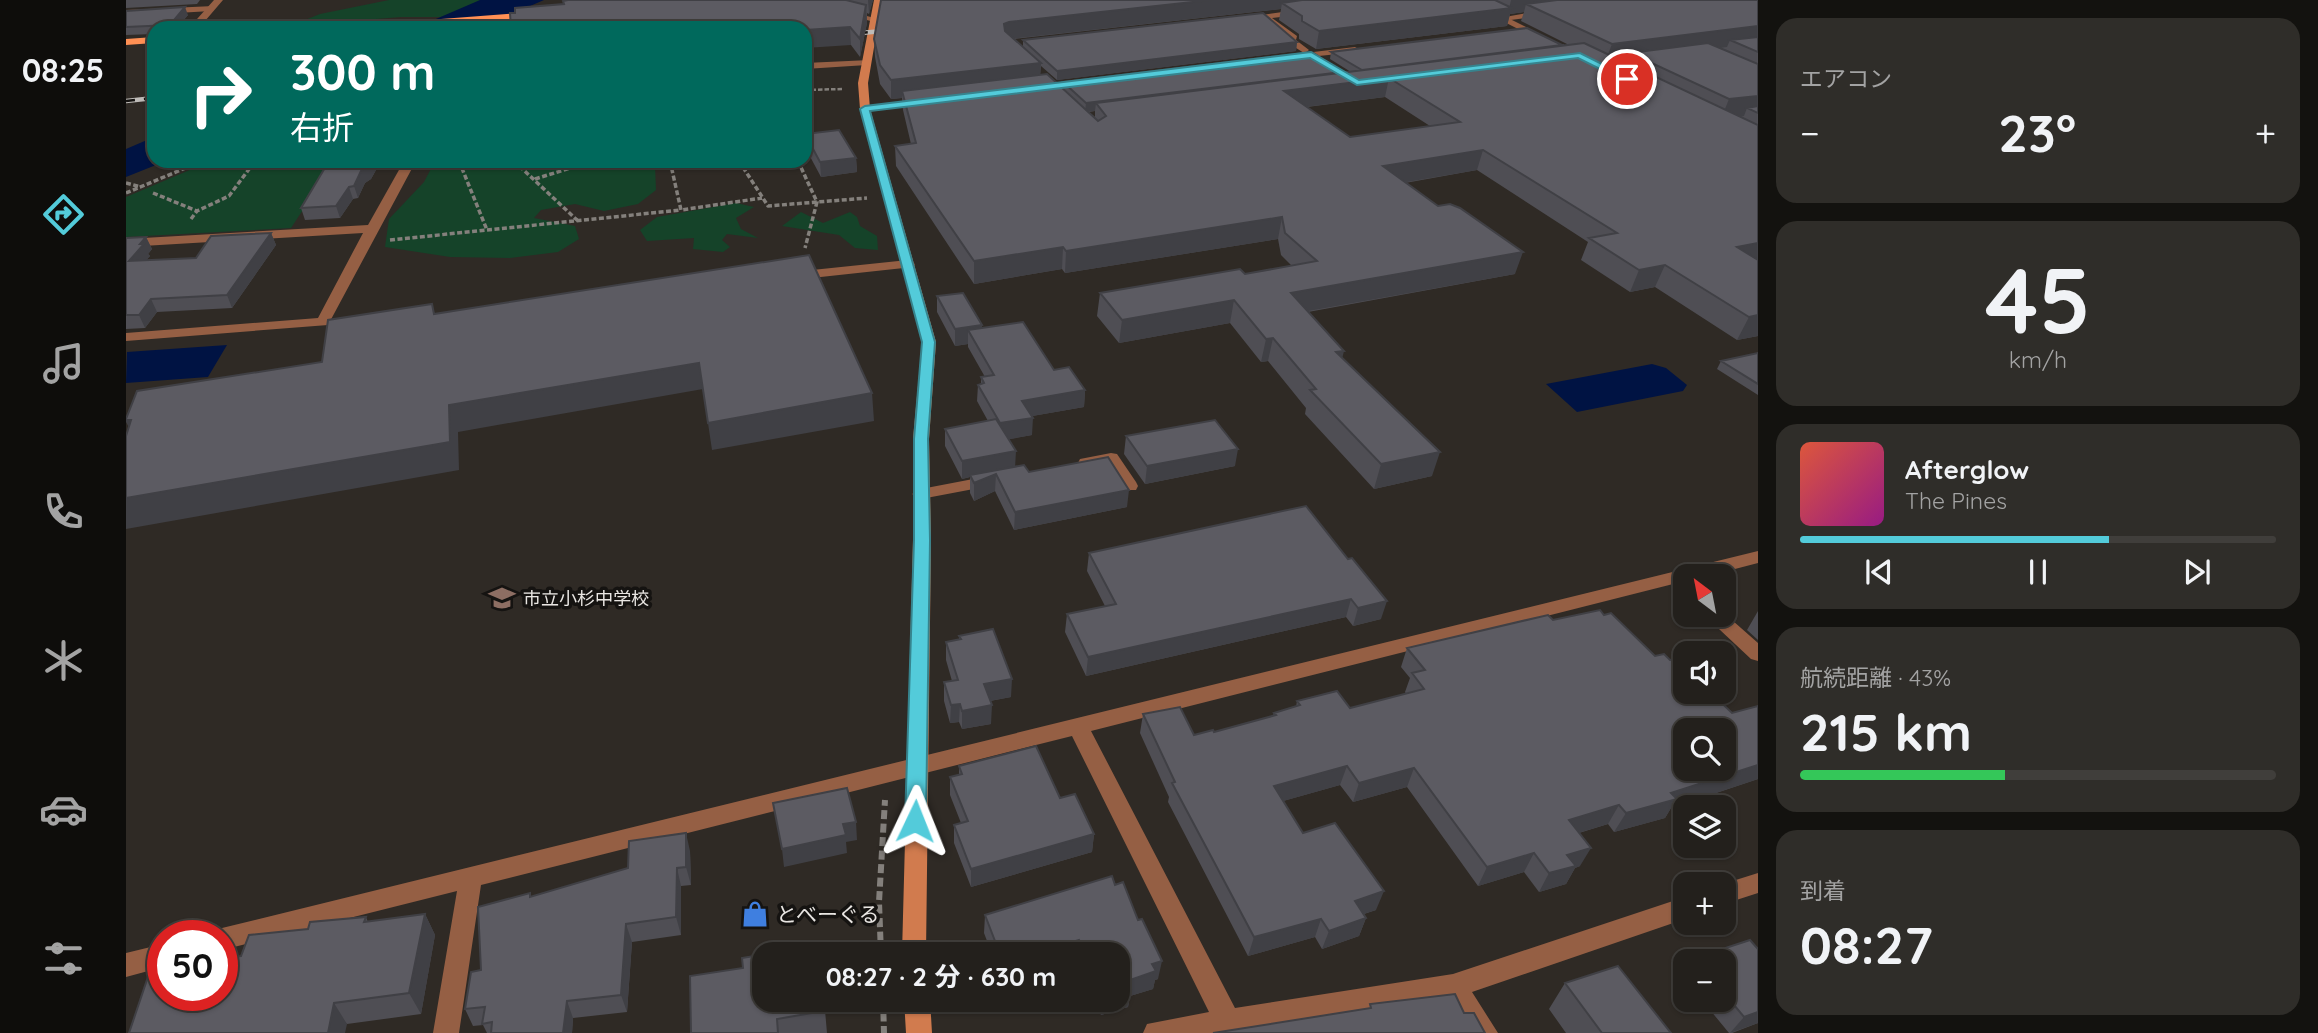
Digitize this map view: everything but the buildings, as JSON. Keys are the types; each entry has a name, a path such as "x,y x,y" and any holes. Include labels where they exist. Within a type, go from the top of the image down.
{"main road":[{"path":"878,0 863,89 865,109 929,342 921,439 914,942"},
{"path":"457,21 538,15"},
{"path":"126,42 147,40"},
{"path":"918,1012 919,1033"}],"street":[{"path":"200,21 219,0"},
{"path":"799,0 874,19"},
{"path":"878,0 892,1"},
{"path":"1465,0 1558,45"},
{"path":"126,13 211,8"},
{"path":"538,15 549,9"},
{"path":"1237,19 1316,10"},
{"path":"1503,18 1558,11"},
{"path":"1263,16 1294,38 1288,39 1330,65"},
{"path":"1499,33 1526,29"},
{"path":"1284,58 1365,48"},
{"path":"812,66 867,62"},
{"path":"865,109 931,101"},
{"path":"126,337 329,322 364,243 406,168"},
{"path":"126,243 372,229"},
{"path":"780,278 908,264"},
{"path":"1071,466 1111,458 1130,486"},
{"path":"922,494 1016,476"},
{"path":"1736,565 1758,557"},
{"path":"238,935 1078,726 1673,586"},
{"path":"1727,627 1758,654"},
{"path":"1078,726 1228,1022"},
{"path":"446,1033 471,876"},
{"path":"1736,890 1758,883"},
{"path":"1156,1033 1453,986 1673,912"},
{"path":"126,965 147,959"},
{"path":"1453,986 1485,1033"}],"path":[{"path":"812,90 863,89"},
{"path":"126,194 186,168"},
{"path":"176,239 197,211 229,196 250,168"},
{"path":"462,168 487,230"},
{"path":"522,168 579,221"},
{"path":"534,179 570,168"},
{"path":"672,168 681,210"},
{"path":"743,168 768,206 889,196"},
{"path":"801,168 817,202 805,248"},
{"path":"126,183 142,187"},
{"path":"153,193 197,211"},
{"path":"364,243 681,210 762,198"},
{"path":"881,942 879,902 888,773"},
{"path":"883,1012 884,1033"}],"green space":[{"path":"389,0 487,0 441,17 302,21 320,14"},
{"path":"194,168 330,168 291,228 126,237 126,197"},
{"path":"431,168 655,168 656,190 638,204 604,211 575,204 541,210 534,218 575,226 579,239 558,252 510,258 450,257 385,247 389,219 424,182"},
{"path":"736,203 754,207 736,218 741,229 758,238 727,234 722,240 730,247 723,252 693,249 694,238 647,241 640,230 657,217"},
{"path":"801,212 823,223 850,212 857,217 860,226 877,236 878,250 855,248 839,235 782,226"}],"water":[{"path":"480,0 544,0 495,21 431,21"},
{"path":"147,140 148,168 126,177 126,149"},
{"path":"227,345 208,377 126,383 127,352"},
{"path":"1652,364 1666,368 1687,385 1683,391 1577,412 1546,384"}],"railway":[{"path":"812,37 894,30"},
{"path":"126,101 147,99"}],"place":[{"name":"市立小杉中学校","path":"502,598"},
{"name":"とべーぐる","path":"755,914"}],"route":[{"path":"915,821 922,540 921,439 929,342 865,109 1311,55 1357,83 1580,55 1627,79"}]}
